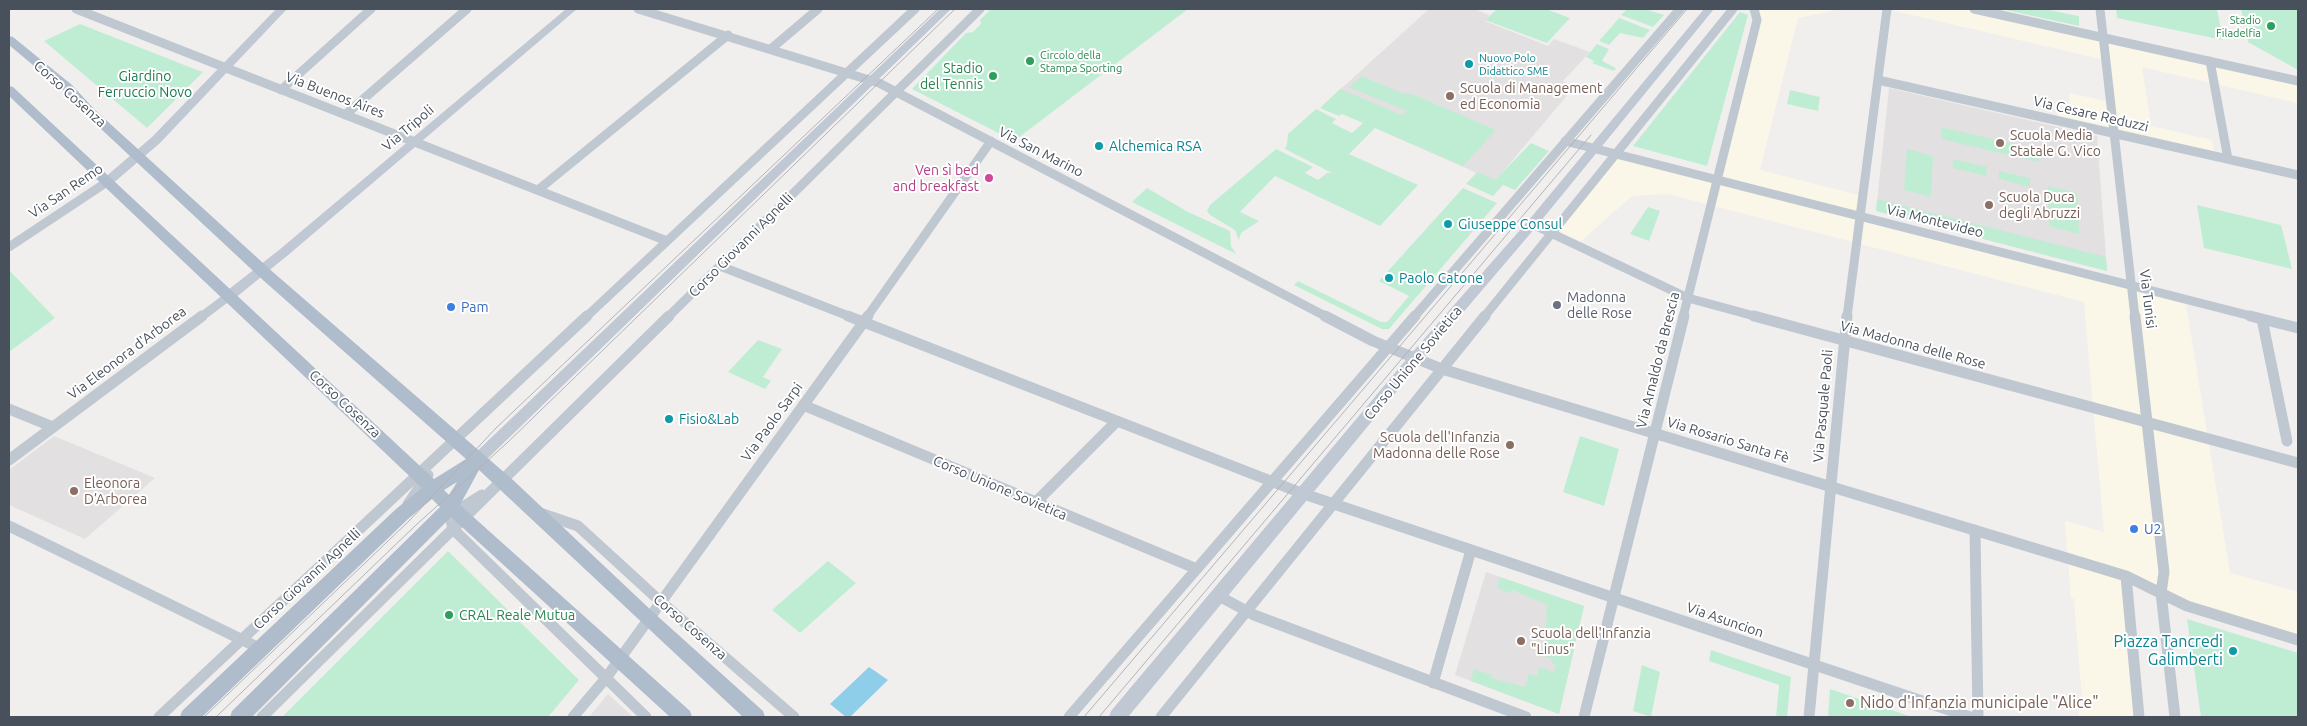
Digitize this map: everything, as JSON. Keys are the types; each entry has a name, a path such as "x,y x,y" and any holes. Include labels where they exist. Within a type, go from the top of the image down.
{"main road":[{"name":"Via San Remo","path":"106,182 138,157 282,9"},
{"name":"Via Tripoli","path":"262,270 572,9"},
{"name":"Corso Giovanni Agnelli","path":"189,717 402,514 424,481 477,460 946,9"},
{"name":"Corso Unione Sovietica","path":"1117,717 1415,359 1532,224 1709,9"},
{"name":"Corso Cosenza","path":"9,39 68,88 138,157 262,270 502,481 648,619 756,717"},
{"name":"Corso Cosenza","path":"10,94 72,147 106,182 401,457 455,516 620,659 683,717"},
{"name":"Via Eleonora d'Arborea","path":"229,296 262,270"},
{"name":"Corso Giovanni Agnelli","path":"239,717 295,674 427,532 455,516 477,460"}],"street":[{"name":"Via Buenos Aires","path":"76,9 668,241"},
{"path":"281,90 371,9"},
{"path":"345,115 466,9"},
{"name":"Via San Marino","path":"640,9 872,80 1388,348 1415,359"},
{"path":"772,48 818,9"},
{"name":"Corso Giovanni Agnelli","path":"159,717 242,640 424,481 454,440 915,9"},
{"name":"Corso Giovanni Agnelli","path":"262,717 295,674 455,516 502,481 980,9"},
{"name":"Corso Unione Sovietica","path":"1069,717 1680,9"},
{"name":"Corso Unione Sovietica","path":"1162,717 1614,154 1733,9"},
{"name":"Via Arnaldo da Brescia","path":"1584,717 1757,20 1754,9"},
{"name":"Via Pasquale Paoli","path":"1809,717 1844,340 1887,9"},
{"path":"1974,9 2298,81"},
{"name":"Via Tunisi","path":"2100,9 2164,572 2161,593"},
{"path":"538,190 728,35"},
{"path":"2210,62 2228,159"},
{"name":"Via Cesare Reduzzi","path":"1878,80 2298,175"},
{"name":"Via Paolo Sarpi","path":"573,717 620,659 864,321 991,141"},
{"name":"Via Montevideo","path":"1565,141 2298,328"},
{"name":"Via San Remo","path":"9,247 106,182"},
{"name":"Via Madonna delle Rose","path":"1532,224 1688,298 2298,463"},
{"path":"720,266 1304,494"},
{"name":"Via Eleonora d'Arborea","path":"9,460 229,296"},
{"path":"2262,319 2287,441"},
{"name":"Via Rosario Santa Fè","path":"1415,359 1442,369 2126,576 2161,593"},
{"name":"Corso Unione Sovietica","path":"803,405 1196,569"},
{"path":"9,409 53,427"},
{"path":"1035,503 1116,422"},
{"name":"Via Asuncion","path":"1304,494 1970,717"},
{"name":"Corso Cosenza","path":"534,511 578,526 661,602 794,717"},
{"name":"Corso Cosenza","path":"455,516 606,678 646,717"},
{"path":"9,526 261,649"},
{"path":"1975,530 1978,717"},
{"path":"1433,683 1471,550"},
{"path":"2126,576 2139,717"},
{"path":"2161,593 2187,606 2298,640"},
{"path":"2161,593 2175,717"},
{"path":"1219,596 1245,612 1526,717"}],"shaded area":[{"name":"Scuola di Management ed Economia","path":"1429,9 1474,9 1489,15 1485,21 1548,46 1554,39 1590,52 1563,81 1575,86 1495,181 1323,105"},
{"path":"1754,9 1840,9 1798,18 1760,170 1862,196 1860,216 2185,299 2230,573 2298,592 2298,635 2127,584 2139,717 2079,717 2079,710 2083,711 2074,599 2071,598 2065,521 2104,532 2084,302 1668,194 1632,196 1575,246 1551,234 1614,154 1717,180 1757,20"},
{"path":"1887,9 1974,9 2298,81 2298,103 2142,67 2151,126 2212,140 2215,156 2058,120 2058,109 2081,114 2080,111 2070,108 2069,93 2110,102 2105,60"},
{"name":"Scuola Duca degli Abruzzi","path":"1889,88 2097,136 2107,271 1876,211"},
{"name":"Eleonora D’Arborea","path":"54,436 155,478 85,539 9,505 9,470"},
{"name":"Scuola dell'Infanzia \"Linus\"","path":"1486,572 1584,606 1559,714 1455,675"},
{"path":"608,694 633,717 589,717"}],"green space":[{"name":"Circolo della Stampa Sporting","path":"991,9 1188,9 1014,141 912,89 966,33 973,32 981,24 980,20"},
{"path":"1497,9 1546,9 1570,18 1547,43 1485,20"},
{"path":"1627,9 1645,9 1664,15 1653,27 1621,15"},
{"path":"2001,9 2045,9 2079,16 2079,26"},
{"path":"2116,9 2217,9 2223,40 2117,18"},
{"name":"Stadio Filadelfia","path":"2241,9 2298,9 2298,70 2248,42"},
{"path":"1740,12 1748,15 1707,166 1633,146"},
{"path":"1619,18 1650,30 1643,38 1620,33 1609,45 1599,41"},
{"name":"Giardino Ferruccio Novo","path":"80,24 203,72 147,128 44,41"},
{"path":"1597,44 1609,49 1602,61 1616,68 1614,71 1592,63 1594,61 1586,57"},
{"path":"1362,76 1402,93 1412,94 1496,130 1463,166 1375,128 1349,154 1418,185 1380,226 1275,176 1240,212 1259,221 1241,233 1239,240 1235,230 1210,215 1207,211 1210,205 1276,149 1313,167 1305,173 1318,180 1327,173 1332,173 1285,149 1288,134 1316,109 1336,119 1332,123 1352,133 1363,123 1342,114 1339,116 1320,108 1340,89 1402,115 1407,111 1349,87"},
{"path":"1790,90 1820,97 1818,111 1787,104"},
{"path":"1941,127 2039,150 2039,162 1941,139"},
{"path":"1531,143 1549,151 1515,190 1503,185 1493,196 1466,184 1477,172 1495,180"},
{"path":"1907,149 1933,156 1931,197 1904,190"},
{"path":"1953,159 1987,167 1986,176 1953,168"},
{"path":"1999,171 2030,178 2030,187 1999,179"},
{"path":"2048,186 2077,193 2079,234 2049,226"},
{"path":"1147,188 1188,212 1230,231 1231,246 1236,254 1132,202"},
{"path":"1463,188 1497,203 1389,329 1382,329 1294,285 1298,281 1381,322 1387,322 1409,296 1379,281"},
{"path":"1877,199 2106,257 2107,271 1876,211"},
{"path":"2197,205 2281,225 2292,269 2204,248"},
{"path":"1648,207 1660,211 1649,241 1630,234"},
{"path":"9,270 55,318 9,352"},
{"path":"758,340 782,349 763,377 771,381 765,389 728,372"},
{"path":"1580,436 1619,449 1604,506 1563,492"},
{"name":"CRAL Reale Mutua","path":"448,551 579,680 548,717 282,717"},
{"path":"828,561 856,583 800,633 772,610"},
{"path":"1500,577 1584,606 1559,714 1471,681 1474,669 1492,675 1491,678 1525,687 1529,674 1537,677 1539,667 1554,672 1556,664 1551,662 1551,659 1543,656 1548,635 1544,633 1548,616 1545,615 1548,605 1512,590 1511,593 1497,588"},
{"name":"Piazza Tancredi Galimberti","path":"2187,619 2298,653 2298,717 2201,717"},
{"path":"1711,650 1791,677 1787,717 1776,717 1779,685 1709,661"},
{"path":"1642,665 1660,672 1651,717 1633,711"},
{"name":"Nido d'Infanzia municipale \"Alice\"","path":"1830,689 1912,717 1828,717"}],"water":[{"path":"869,667 888,680 850,717 846,717 830,704"}],"tram line":[{"path":"204,717 410,520 496,428 938,9"},
{"path":"216,717 416,525 507,443 955,9"},
{"path":"1084,717 1687,9"},
{"path":"1099,717 1591,135"}],"place":[{"name":"Stadio Filadelfia","path":"2271,26"},
{"name":"Circolo della Stampa Sporting","path":"1030,61"},
{"name":"Nuovo Polo Didattico SME","path":"1469,64"},
{"name":"Stadio del Tennis","path":"993,76"},
{"name":"Scuola di Management ed Economia","path":"1450,96"},
{"name":"Scuola Media Statale G. Vico","path":"2000,143"},
{"name":"Alchemica RSA","path":"1099,146"},
{"name":"Ven sì bed and breakfast","path":"989,178"},
{"name":"Scuola Duca degli Abruzzi","path":"1989,205"},
{"name":"Giuseppe Consul","path":"1448,224"},
{"name":"Paolo Catone","path":"1389,278"},
{"name":"Madonna delle Rose","path":"1557,305"},
{"name":"Pam","path":"451,307"},
{"name":"Fisio&Lab","path":"669,419"},
{"name":"Scuola dell'Infanzia Madonna delle Rose","path":"1510,445"},
{"name":"Eleonora D’Arborea","path":"74,491"},
{"name":"U2","path":"2134,529"},
{"name":"CRAL Reale Mutua","path":"449,615"},
{"name":"Scuola dell'Infanzia \"Linus\"","path":"1521,641"},
{"name":"Piazza Tancredi Galimberti","path":"2233,651"},
{"name":"Nido d'Infanzia municipale \"Alice\"","path":"1850,703"}]}
